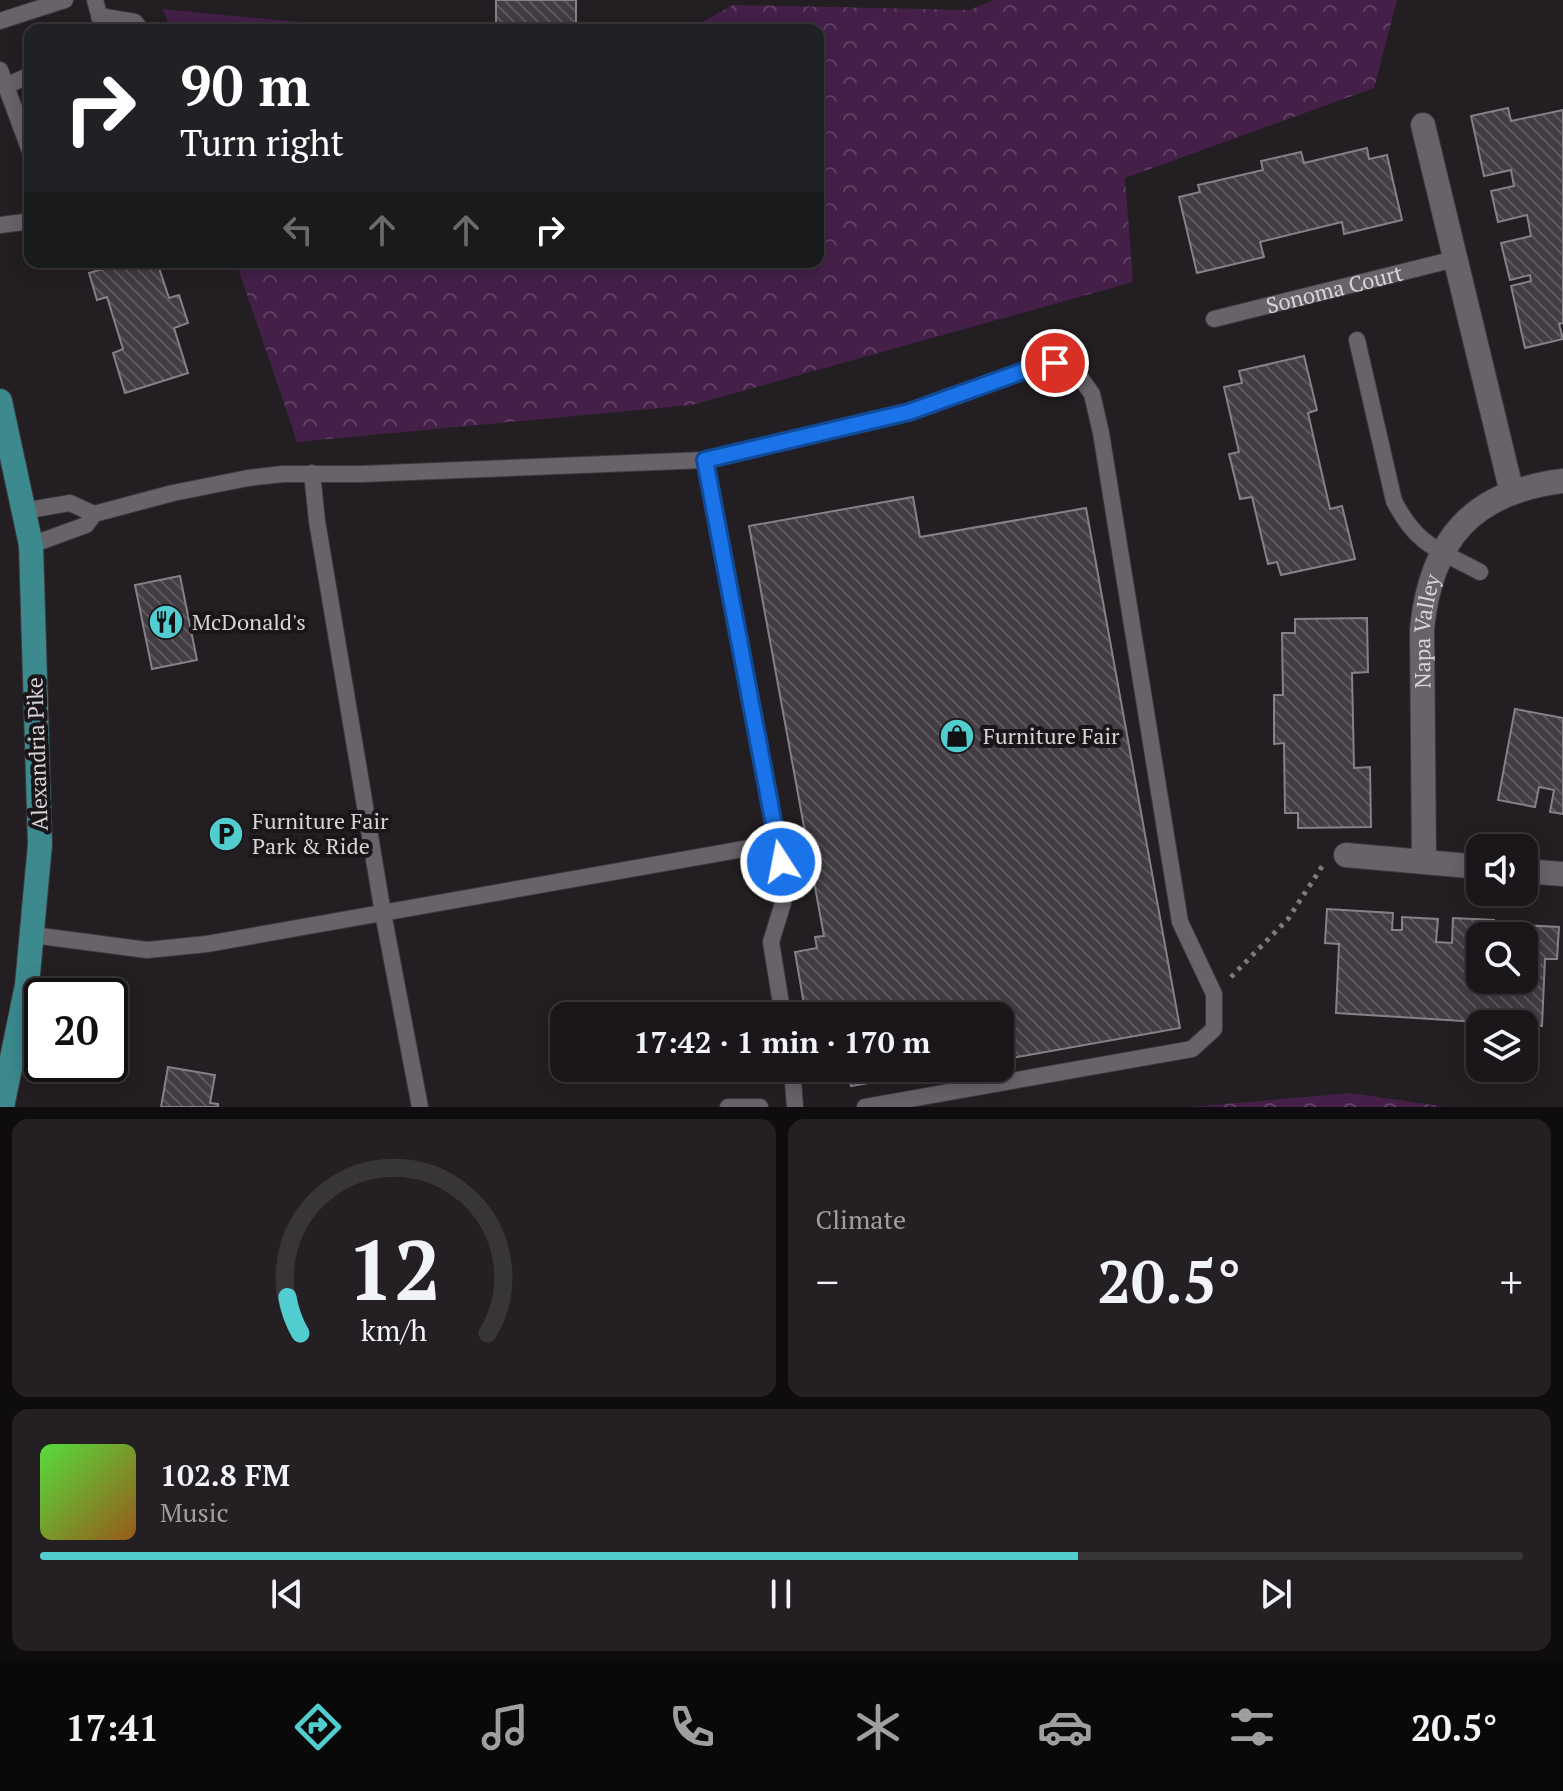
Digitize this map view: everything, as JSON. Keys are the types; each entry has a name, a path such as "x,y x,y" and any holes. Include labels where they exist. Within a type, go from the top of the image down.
{"highway":[{"name":"Alexandria Pike","path":"1,409 31,545 40,844 27,985 2,1107"}],"street":[{"path":"1423,125 1512,493"},
{"name":"Napa Valley","path":"1424,861 1422,629 1425,596 1434,566 1456,532 1490,502 1535,485 1563,481"},
{"path":"1346,855 1466,866"},
{"path":"1538,872 1563,874"}],"lane":[{"path":"0,21 65,0"},
{"path":"99,15 136,24"},
{"path":"0,70 24,135"},
{"path":"6,86 24,78"},
{"path":"0,225 24,222"},
{"name":"Sonoma Court","path":"1214,319 1455,259"},
{"path":"1357,340 1394,501 1404,520 1421,540 1480,572"},
{"path":"31,545 86,525 94,514 173,493 248,478 312,473 361,474 705,460 909,412 1029,369 1055,363 1077,373 1092,394 1101,433 1180,922 1214,994 1214,1029 1192,1049 865,1107"},
{"path":"705,460 785,880 783,903 771,942 781,1002"},
{"path":"312,473 317,521 383,913 420,1107"},
{"path":"23,511 70,503 94,514"},
{"path":"33,935 147,950 207,944 777,843"},
{"path":"793,1082 795,1107"},
{"path":"728,1107 760,1107"}],"path":[{"path":"1214,994 1288,919 1322,865 1346,855"}],"green space":[{"path":"994,0 1397,0 1374,88 1125,178 1133,282 692,405 297,442 238,268 824,268 824,24 699,24 733,5 969,10"},
{"path":"162,9 320,24 169,24"},
{"path":"1351,1093 1446,1107 1191,1107"}],"building":[{"path":"496,0 576,0 576,24 496,24"},
{"path":"1508,108 1511,121 1563,110 1563,323 1559,324 1563,339 1525,348 1511,286 1531,281 1530,275 1510,280 1501,243 1531,236 1527,215 1498,222 1491,191 1514,186 1511,170 1484,176 1471,116"},
{"path":"1367,148 1369,159 1387,155 1402,220 1344,234 1342,222 1260,242 1264,257 1197,273 1179,197 1200,192 1198,185 1263,170 1261,161 1301,152 1304,163"},
{"path":"106,268 159,268 169,298 179,295 188,323 174,328 188,373 125,393 113,353 123,349 107,297 97,300 89,273"},
{"path":"1304,356 1317,410 1308,413 1330,509 1342,506 1355,559 1281,575 1277,562 1268,564 1252,497 1240,499 1229,454 1239,452 1224,387 1242,383 1239,371"},
{"name":"Furniture Fair","path":"913,497 920,537 1086,508 1180,1028 1014,1058 1014,1002 804,1002 795,952 817,948 815,937 824,936 749,526"},
{"name":"McDonald's","path":"180,576 197,660 152,669 135,585"},
{"path":"1367,618 1368,672 1352,673 1354,768 1370,767 1371,827 1298,828 1298,813 1285,813 1284,743 1274,744 1274,695 1283,695 1282,633 1295,633 1295,619"},
{"path":"1515,709 1563,718 1563,814 1550,812 1554,790 1539,787 1535,807 1498,800"},
{"path":"1327,909 1393,913 1392,930 1402,930 1402,917 1438,919 1436,942 1452,943 1453,918 1494,920 1466,922 1466,994 1538,994 1538,926 1559,927 1557,959 1545,959 1542,1026 1538,1026 1538,1010 1466,1010 1466,1021 1336,1013 1339,944 1325,943"},
{"path":"168,1067 215,1075 210,1103 218,1104 218,1107 161,1107"},
{"path":"850,1082 874,1082 851,1086"}],"place":[{"name":"McDonald's","path":"166,622"},
{"name":"Furniture Fair","path":"957,736"},
{"name":"Furniture Fair Park & Ride","path":"226,834"}],"route":[{"path":"781,862 705,460 909,412 1029,369 1055,363"}]}
